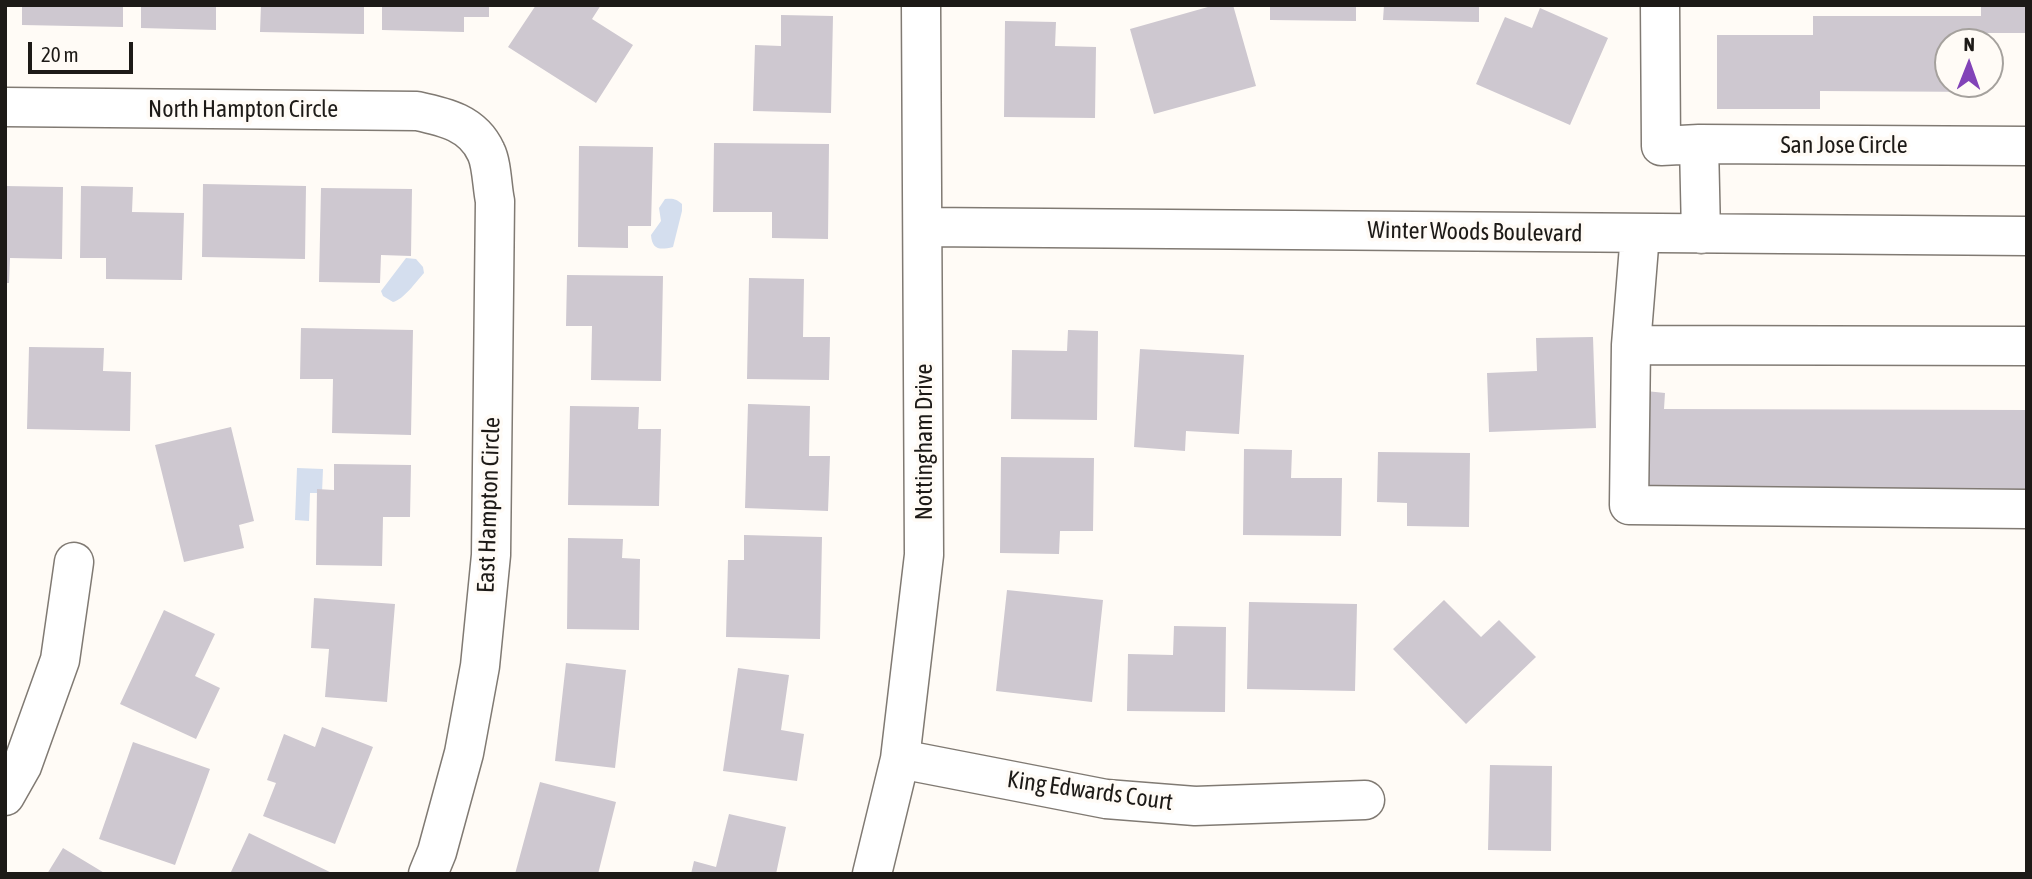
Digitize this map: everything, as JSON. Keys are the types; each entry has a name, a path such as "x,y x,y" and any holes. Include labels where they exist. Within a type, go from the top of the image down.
{"street":[{"name":"Nottingham Drive","path":"872,874 900,759 924,555 921,5"},
{"name":"San Jose Circle","path":"1660,5 1661,146 2027,146"},
{"name":"North Hampton Circle","path":"5,107 417,111 453,119 474,134"},
{"name":"East Hampton Circle","path":"428,874 437,852 464,753 480,666 491,555 495,201 487,153 474,134"},
{"path":"1699,144 1702,234"},
{"name":"Winter Woods Boulevard","path":"924,227 2027,236"},
{"path":"1640,234 1631,345 1629,505 2027,509"},
{"path":"1631,345 2027,346"},
{"path":"5,796 22,766 60,660 74,562"},
{"name":"King Edwards Court","path":"900,759 1106,799 1195,806 1365,800"}],"water":[{"path":"665,199 678,201 682,204 682,211 673,247 661,248 653,244 651,235 661,221 659,208"},
{"path":"406,258 416,259 423,267 424,273 405,294 393,302 383,296 381,291"},
{"path":"297,468 323,469 322,493 310,493 309,521 295,520"}],"building":[{"path":"22,5 123,5 123,27 22,25"},
{"path":"141,5 216,5 216,30 141,28"},
{"path":"261,5 364,5 364,34 260,32"},
{"path":"382,5 489,5 489,17 464,17 464,32 382,30"},
{"path":"536,5 601,5 592,19 633,45 596,103 508,47"},
{"path":"1215,5 1233,5 1256,86 1154,114 1130,29"},
{"path":"1270,5 1356,5 1356,21 1270,20"},
{"path":"1384,5 1479,5 1479,22 1383,20"},
{"path":"1981,5 2027,5 2027,33 2004,33 2004,28 1934,28 1934,92 1820,91 1820,109 1717,109 1717,35 1813,35 1813,16 1981,16"},
{"path":"1540,8 1608,38 1570,125 1476,84 1505,17 1532,28"},
{"path":"781,15 833,16 831,113 753,111 755,45 781,46"},
{"path":"1005,21 1056,22 1055,46 1096,47 1095,118 1004,117"},
{"path":"714,143 829,144 828,239 772,238 772,212 713,212"},
{"path":"579,146 653,147 651,226 628,226 628,248 578,247"},
{"path":"203,184 306,186 305,259 202,257"},
{"path":"5,186 63,187 62,259 10,258 9,283 5,283"},
{"path":"81,186 133,187 132,212 184,213 182,280 106,279 106,258 80,258"},
{"path":"321,188 412,189 411,256 381,255 380,283 319,282"},
{"path":"567,275 663,276 661,381 591,380 592,326 566,326"},
{"path":"749,278 804,279 803,337 830,337 829,380 747,379"},
{"path":"301,328 413,330 411,435 332,433 333,379 300,379"},
{"path":"1068,330 1098,331 1097,420 1011,419 1012,350 1067,351"},
{"path":"1593,337 1596,428 1489,432 1487,373 1537,371 1536,338"},
{"path":"29,347 104,348 103,371 131,372 130,431 27,429"},
{"path":"1140,349 1244,355 1239,434 1186,431 1185,451 1134,447"},
{"path":"1646,391 1665,393 1664,409 2027,410 2027,497 1645,493"},
{"path":"748,404 810,406 809,456 830,456 828,511 745,508"},
{"path":"570,406 639,407 638,429 661,429 659,506 568,505"},
{"path":"231,427 254,521 239,525 244,548 184,562 155,445"},
{"path":"1244,449 1292,450 1291,478 1342,478 1341,536 1243,535"},
{"path":"1378,452 1470,453 1469,527 1407,526 1407,503 1377,502"},
{"path":"1001,457 1094,458 1093,531 1060,531 1059,554 1000,553"},
{"path":"334,464 411,465 410,517 383,517 382,566 316,565 317,489 334,490"},
{"path":"744,535 822,537 820,639 726,637 728,560 744,560"},
{"path":"568,538 623,539 622,558 640,559 639,630 567,629"},
{"path":"1007,590 1103,600 1092,702 996,691"},
{"path":"314,598 395,604 387,702 325,697 329,649 311,648"},
{"path":"1444,600 1481,637 1499,620 1536,657 1466,724 1393,649"},
{"path":"1249,602 1357,604 1355,691 1247,689"},
{"path":"164,610 215,634 195,676 220,688 196,739 120,704"},
{"path":"1174,626 1226,627 1225,712 1127,711 1128,654 1173,655"},
{"path":"566,663 626,670 615,768 555,761"},
{"path":"738,668 789,675 781,730 804,734 797,781 723,771"},
{"path":"322,727 373,747 335,844 263,816 276,783 267,780 284,734 315,747"},
{"path":"133,742 210,769 175,865 99,839"},
{"path":"1490,765 1552,766 1551,851 1488,850"},
{"path":"540,782 616,802 598,874 515,874"},
{"path":"729,814 786,827 776,874 691,874 694,861 716,867"},
{"path":"249,833 334,874 230,874"},
{"path":"63,848 106,874 47,874"}]}
